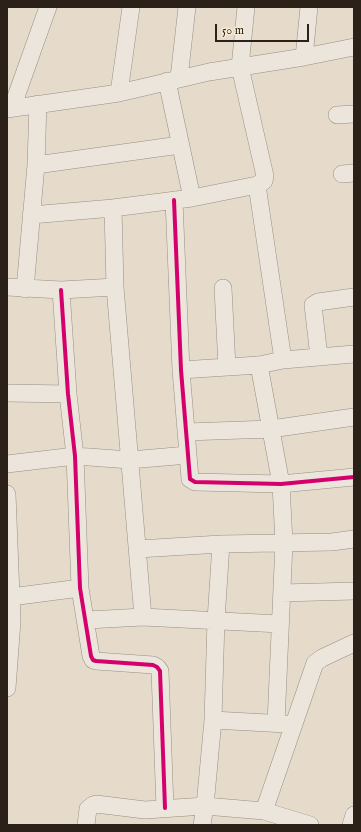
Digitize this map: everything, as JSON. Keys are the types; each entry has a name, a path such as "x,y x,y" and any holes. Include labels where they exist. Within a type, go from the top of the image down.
{"street":[{"path":"48,7 9,108 119,93 173,79 354,47"},
{"path":"119,93 131,7"},
{"path":"187,7 173,79 180,145 192,198"},
{"path":"31,215 113,208 192,198 257,185 264,181 265,176 240,67 246,7"},
{"path":"304,57 309,7"},
{"path":"25,289 36,165 38,104"},
{"path":"337,115 354,114"},
{"path":"36,165 180,145"},
{"path":"257,185 283,360"},
{"path":"174,200 181,370 190,479 195,482 281,484 354,477"},
{"path":"113,208 115,287 143,617"},
{"path":"7,287 61,290 115,287"},
{"path":"223,288 227,367"},
{"path":"61,290 68,394 75,456 80,588 87,620 91,656 93,660 103,662 153,665 160,671 164,808"},
{"path":"319,357 313,305 318,302 354,297"},
{"path":"181,370 259,365 283,360 354,354"},
{"path":"259,365 281,484 284,543 276,723"},
{"path":"7,393 68,394"},
{"path":"186,432 271,429 354,417"},
{"path":"7,464 75,456 130,460 188,455"},
{"path":"7,494 11,597 7,680"},
{"path":"138,549 221,544 332,542 354,538"},
{"path":"202,825 212,720 221,544"},
{"path":"11,597 80,588"},
{"path":"282,593 354,591"},
{"path":"87,620 143,617 280,624"},
{"path":"252,815 295,724 315,663 319,659 354,643"},
{"path":"212,720 295,724"},
{"path":"86,825 88,809 93,805 144,817 164,808 205,806 307,825"},
{"path":"351,825 354,814"}],"cycle path":[{"path":"174,200 181,370 190,479 195,482 281,484 354,477"},
{"path":"61,290 68,394 75,456 80,588 91,656 93,660 96,661 153,665 160,671 165,808"}]}
